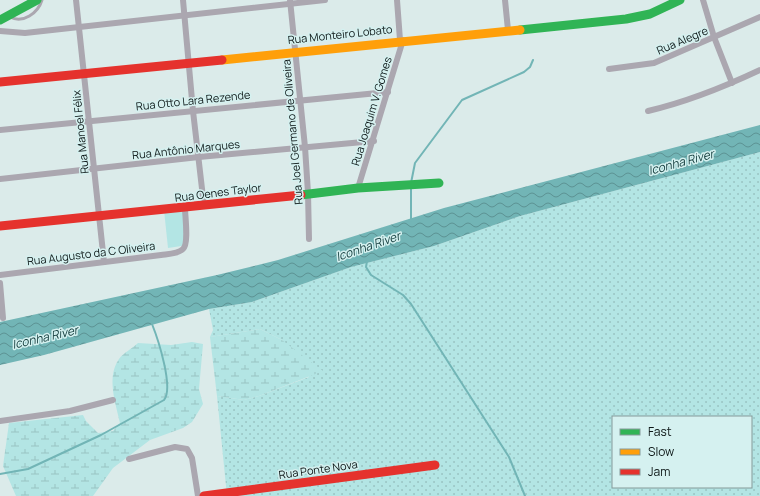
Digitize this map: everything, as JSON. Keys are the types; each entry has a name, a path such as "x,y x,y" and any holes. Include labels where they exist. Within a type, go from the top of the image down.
{"street":[{"path":"4,18 37,0"},
{"name":"Rua Manoel Félix","path":"76,0 104,262"},
{"path":"183,0 193,111 204,206"},
{"path":"0,31 25,33 290,2 325,0"},
{"name":"Rua Joaquim V. Gomes","path":"358,188 374,141 402,40 397,0"},
{"path":"505,0 508,30"},
{"name":"Rua Monteiro Lobato","path":"0,82 638,17 650,14 680,0"},
{"path":"703,0 714,37 732,83"},
{"name":"Rua Joel Germano de Oliveira","path":"290,2 305,147 309,239"},
{"name":"Rua Alegre","path":"609,70 654,63 760,17"},
{"path":"648,112 679,104 760,70"},
{"name":"Rua Otto Lara Rezende","path":"0,130 299,99 388,92"},
{"name":"Rua Antônio Marques","path":"0,179 199,157 374,141"},
{"name":"Rua Oenes Taylor","path":"0,226 204,206 358,188 439,183"},
{"name":"Rua Augusto da C Oliveira","path":"0,275 176,252 184,248 186,243 185,208"},
{"path":"0,283 3,318"},
{"path":"0,421 70,411 112,400"},
{"path":"128,459 175,447 187,449 192,458 198,496"},
{"name":"Rua Ponte Nova","path":"204,496 435,465"}],"lane":[{"path":"4,18 20,20 36,12 42,0"}],"green space":[{"path":"760,152 760,496 227,496 217,396 244,400 259,396 309,377 282,340 260,329 210,337 213,330 209,309 252,302 351,267 434,246 520,216"},
{"path":"187,206 188,245 168,248 164,210"},
{"path":"260,329 282,340 323,371 259,396 244,400 217,396 210,337"},
{"path":"192,342 203,344 199,389 203,404 192,422 183,428 150,440 113,468 93,496 16,496 3,466 9,423 83,415 86,421 98,433 113,431 120,423 113,391 113,374 119,359 138,343 171,345"}],"water":[{"name":"Iconha River","path":"760,125 760,152 520,216 434,246 351,267 252,302 209,309 44,355 0,365 0,322 217,275 278,260 444,208"}],"waterway":[{"path":"411,183 415,163 462,100 524,72 530,67 533,60"},
{"path":"411,187 411,221"},
{"path":"367,261 366,267 371,275 403,295 411,304 509,457 525,496"},
{"path":"0,474 28,469 101,435 164,400 167,394 166,375 161,351 152,324"}],"traffic: fast":[{"path":"0,20 37,0"},
{"path":"520,30 626,19 650,14 680,0"},
{"path":"301,195 358,188 439,183"}],"traffic: slow":[{"path":"222,60 520,30"}],"traffic: jam":[{"path":"0,82 222,60"},
{"path":"0,226 301,195"},
{"path":"204,496 435,465"}]}
